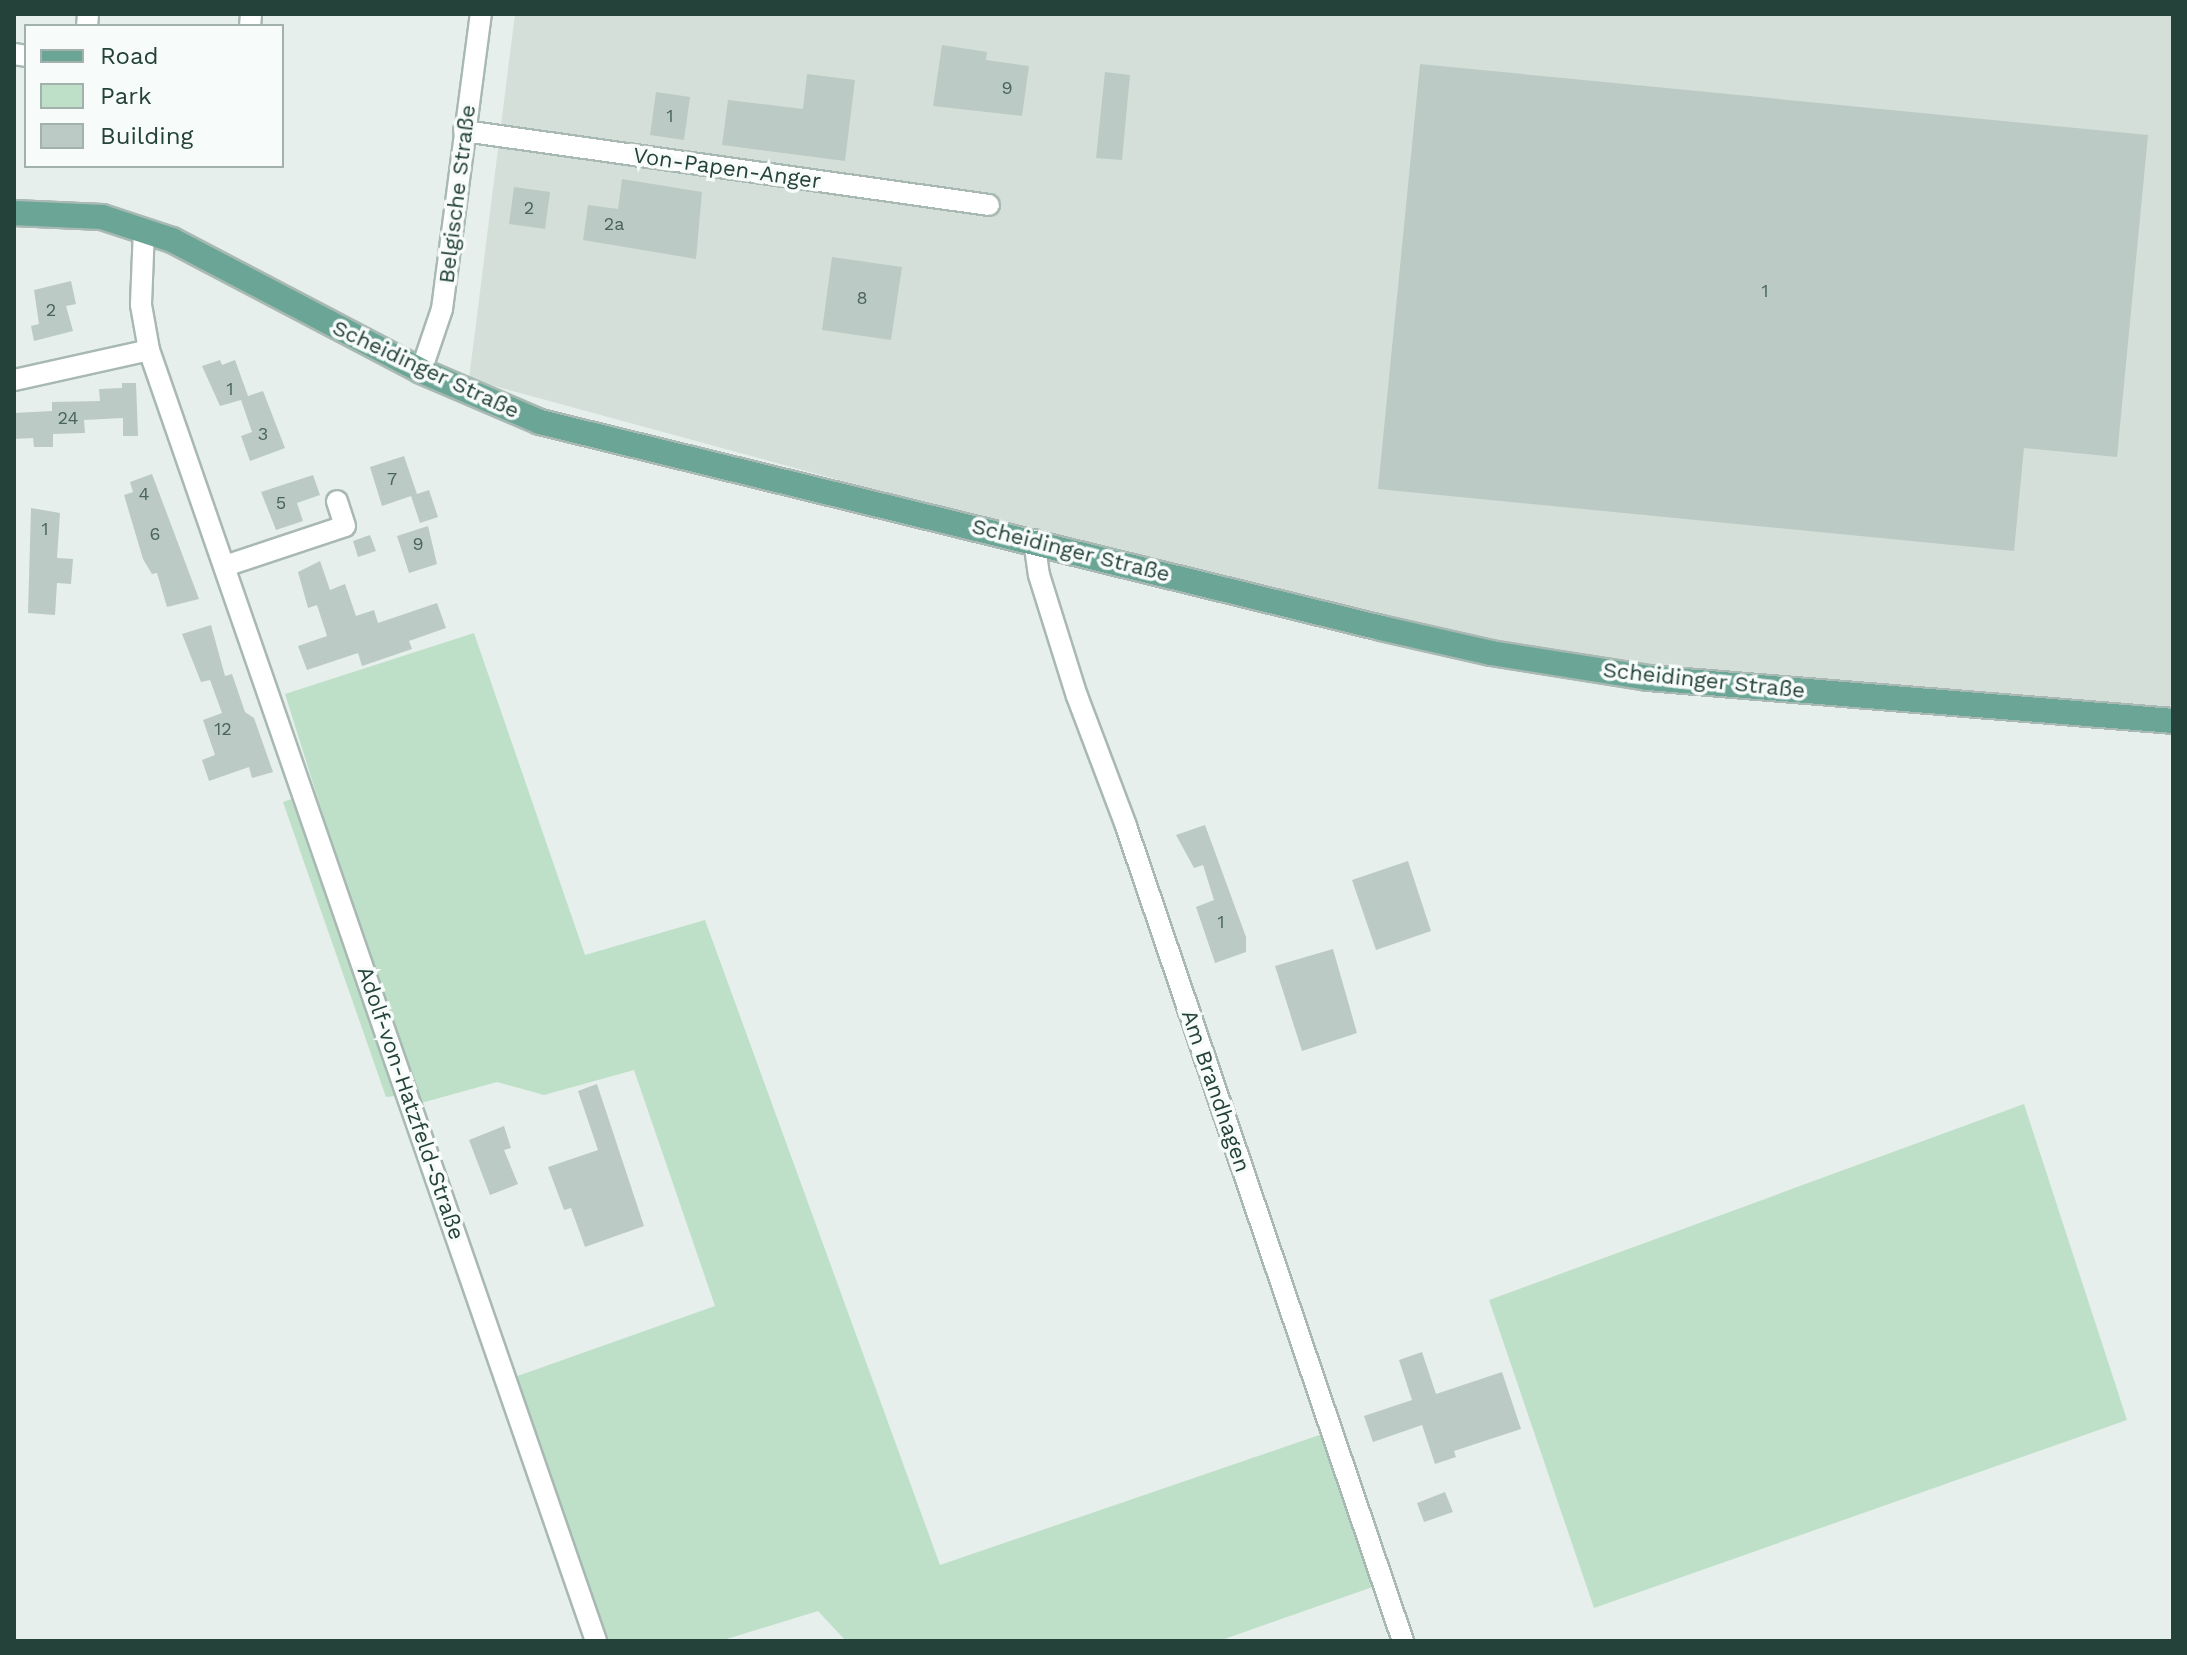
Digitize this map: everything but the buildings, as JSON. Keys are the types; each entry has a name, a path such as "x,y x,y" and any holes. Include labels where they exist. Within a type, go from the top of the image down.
{"main road":[{"name":"Scheidinger Straße","path":"14,213 102,217 144,229 421,371 540,422 1491,653 1648,678 2173,721"}],"street":[{"name":"Belgische Straße","path":"421,371 442,309 481,14"},
{"name":"Von-Papen-Anger","path":"464,131 989,205"},
{"name":"Adolf-von-Hatzfeld-Straße","path":"144,229 141,305 149,350 596,1641"},
{"path":"14,380 149,350"},
{"path":"225,566 345,526 337,501"},
{"name":"Am Brandhagen","path":"1034,540 1039,575 1077,696 1126,826 1403,1641"}],"shaded area":[{"path":"515,14 2173,14 2173,721 1773,685 1381,628 469,379"}],"green space":[{"path":"474,633 585,955 705,920 940,1565 1328,1432 1381,1584 1219,1641 846,1641 818,1611 720,1641 598,1641 509,1379 715,1306 634,1070 544,1095 497,1082 414,1105 285,694"},
{"path":"301,796 404,1095 386,1097 283,802"},
{"path":"2024,1104 2127,1420 1594,1608 1489,1300"}]}
